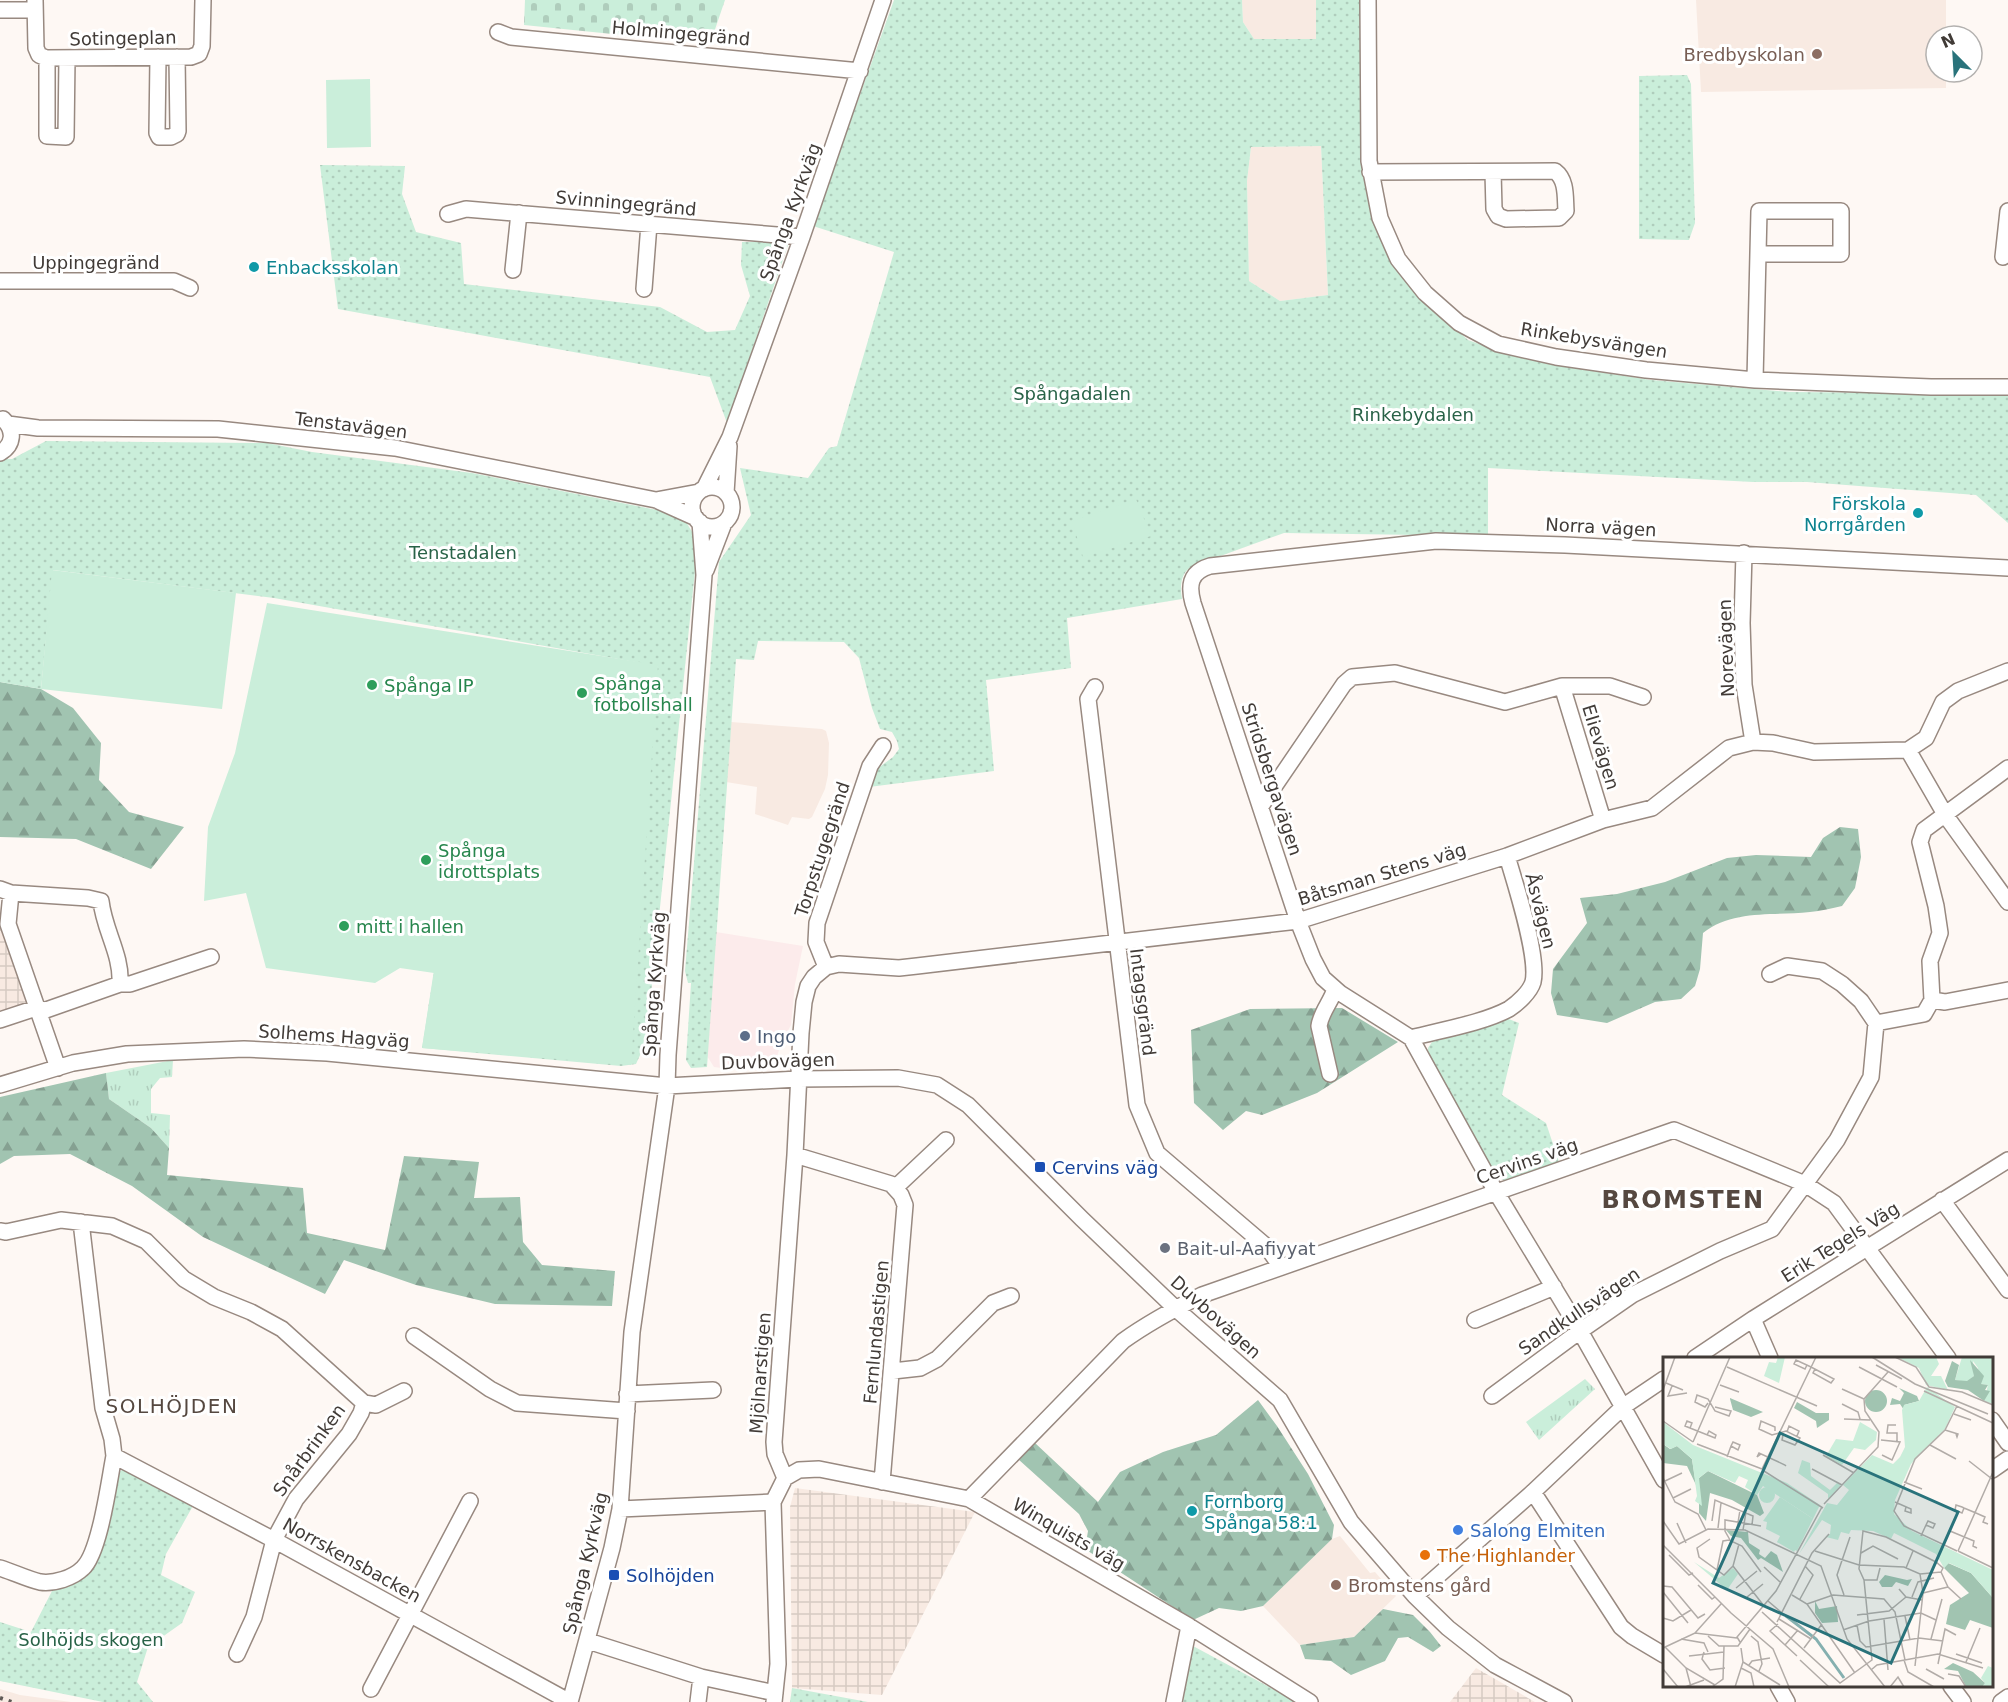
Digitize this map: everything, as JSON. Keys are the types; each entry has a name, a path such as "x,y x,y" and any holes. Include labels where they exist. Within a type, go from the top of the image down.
{"street":[{"name":"Sotingeplan","path":"0,10 34,5 36,48 39,55 47,58 191,57 199,54 202,46 202,0"},
{"name":"Spånga Kyrkväg","path":"702,490 730,437 802,237 883,0"},
{"name":"Rinkebysvängen","path":"1368,0 1370,172 1380,218 1398,259 1425,293 1459,323 1498,344 1556,357 1646,370 1755,380 1931,387 2008,387"},
{"name":"Holmingegränd","path":"498,32 512,37 860,71"},
{"path":"158,57 157,134 159,137 171,137 178,131 177,57"},
{"path":"47,58 47,136 58,137 66,137 67,58"},
{"path":"1370,172 1555,171 1562,176 1564,182 1566,211 1559,218 1506,219 1498,216 1494,209 1493,172"},
{"name":"Svinningegränd","path":"448,214 466,209 802,237"},
{"path":"1755,380 1759,211 1841,211 1841,254 1758,255"},
{"path":"2002,257 2008,211"},
{"path":"513,270 519,213"},
{"path":"644,289 649,224"},
{"name":"Uppingegränd","path":"0,281 174,281 190,288"},
{"path":"4,421 12,433 5,448"},
{"name":"Tenstavägen","path":"4,421 38,428 218,429 395,448 656,500 698,520"},
{"name":"Tenstavägen","path":"5,448 38,428"},
{"name":"Spånga Kyrkväg","path":"726,493 730,437"},
{"path":"716,487 726,493 732,503 732,509 724,523 709,526 698,520 692,507 696,496 702,490 716,487"},
{"name":"Tenstavägen","path":"656,500 702,490"},
{"name":"Spånga Kyrkväg","path":"570,1702 588,1641 620,1509 632,1332 667,1086 704,575 698,520"},
{"name":"Spånga Kyrkväg","path":"704,575 724,523"},
{"name":"Norra vägen","path":"1195,574 1210,566 1436,541 1566,545 2008,568"},
{"name":"Norevägen","path":"1744,554 1742,623 1744,685 1753,742"},
{"name":"Stridsbergavägen","path":"1195,574 1190,582 1189,590 1312,959 1323,978 1335,989 1412,1038 1496,1192 1580,1331 1663,1476"},
{"path":"2008,671 1958,691 1943,702 1926,738 1908,750 1946,816 2008,902"},
{"path":"1261,806 1344,684 1352,677 1395,673 1505,702 1562,686 1610,686 1643,697"},
{"name":"Elievägen","path":"1562,686 1603,820"},
{"name":"Intagsgränd","path":"1095,687 1088,699 1137,1105 1157,1152 1268,1247 1281,1267"},
{"name":"Båtsman Stens väg","path":"826,967 839,964 899,968 1298,921 1508,856 1603,820 1652,808 1729,748 1753,742 1773,743 1814,752 1908,750"},
{"name":"Torpstugegränd","path":"826,967 816,942 817,923 870,766 883,746"},
{"path":"1770,974 1787,966 1821,971 1842,984 1861,1001 1876,1023 1924,1014 1932,999 1930,961 1940,933 1936,906 1920,842 1924,830 1946,816 2008,768"},
{"name":"Åsvägen","path":"1412,1038 1493,1016 1510,1008 1525,996 1533,982 1534,957 1508,856"},
{"path":"58,1068 8,924 5,891 88,898 101,902 102,913 121,968 120,984"},
{"path":"0,1020 36,1008 46,1010 120,984 130,984 211,957"},
{"path":"798,1079 804,1002 808,986 814,977 826,967"},
{"path":"1330,1074 1319,1026 1320,1018 1332,1000 1335,989"},
{"path":"1932,999 1945,1002 2008,990"},
{"name":"Sandkullsvägen","path":"1492,1396 1632,1295 1720,1251 1772,1229 1837,1140 1871,1077 1876,1023"},
{"name":"Solhems Hagväg","path":"0,1084 58,1068 127,1054 284,1049 667,1086"},
{"name":"Duvbovägen","path":"667,1086 798,1079 898,1078 938,1085 968,1105 1082,1219 1176,1308 1280,1400 1351,1522 1415,1596 1448,1628 1495,1665 1564,1702"},
{"name":"Mjölnarstigen","path":"785,1478 775,1454 774,1443 795,1155 798,1079"},
{"name":"Cervins väg","path":"969,1498 1123,1341 1150,1322 1176,1308 1202,1295 1674,1130 1805,1184 1834,1203 1947,1357"},
{"path":"795,1155 866,1175 896,1187 946,1140"},
{"name":"Erik Tegels Väg","path":"1698,1357 1753,1319 2008,1160"},
{"name":"Fernlundastigen","path":"882,1482 905,1205 896,1187"},
{"path":"1942,1200 2008,1290"},
{"path":"0,1231 6,1232 61,1220 112,1226 146,1241 184,1279 214,1297 282,1329 364,1403 376,1405 404,1391"},
{"path":"0,1568 41,1582 66,1579 84,1567 92,1553 99,1532 114,1456 112,1439 103,1408 81,1222"},
{"path":"1475,1320 1554,1287"},
{"path":"893,1371 920,1368 937,1359 993,1303 1011,1296"},
{"path":"1753,1319 1769,1357"},
{"path":"414,1335 490,1389 517,1403 627,1411"},
{"path":"1415,1596 1533,1492 1624,1406 1663,1380"},
{"path":"627,1394 713,1390"},
{"name":"Snårbrinken","path":"237,1654 254,1617 274,1540 296,1499 349,1434 364,1403"},
{"path":"1993,1421 2008,1443"},
{"name":"Norrskensbacken","path":"114,1456 274,1540 570,1702"},
{"path":"1993,1469 2008,1459"},
{"name":"Winquists väg","path":"785,1478 799,1470 819,1469 969,1498 1189,1626 1310,1702"},
{"path":"588,1641 701,1677 775,1697 778,1664 773,1502 785,1478"},
{"path":"1533,1492 1621,1627 1663,1654"},
{"path":"370,1689 470,1501"},
{"path":"620,1509 773,1502"},
{"path":"1174,1702 1189,1626"},
{"path":"698,1702 701,1677"},
{"path":"1779,1687 1787,1702"},
{"path":"1952,1687 1963,1702"},
{"path":"2001,1702 2008,1697"}],"shaded area":[{"path":"1242,0 1316,0 1316,39 1254,39 1243,22"},
{"name":"Bredbyskolan","path":"1696,0 1946,0 1946,24 1924,24 1924,84 1946,84 1946,88 1701,92"},
{"path":"1321,146 1328,295 1280,301 1249,281 1247,181 1251,147"},
{"path":"731,722 826,731 829,743 828,775 825,789 812,817 809,819 792,817 788,825 755,814 757,787 726,782"},
{"path":"0,907 33,1005 0,1016"},
{"path":"716,932 803,946 795,984 791,1025 781,1044 773,1069 737,1070 714,1067 707,1056"},
{"path":"795,1488 975,1512 882,1695 792,1688 790,1507"},
{"name":"Bromstens gård","path":"1340,1536 1370,1573 1375,1572 1396,1596 1354,1637 1300,1645 1263,1606 1332,1539"},
{"path":"1476,1668 1535,1702 1450,1702"},
{"path":"0,1689 20,1695 71,1702 0,1702"}],"green space":[{"path":"525,0 725,0 710,44 524,25"},
{"name":"Spångadalen","path":"894,0 1242,0 1243,22 1254,39 1316,39 1316,0 1361,0 1361,154 1373,221 1414,292 1468,340 1513,356 1553,365 1651,380 1790,392 2008,394 2008,523 1976,495 1807,482 1753,482 1488,468 1488,536 1284,533 1193,566 1183,576 1182,599 1067,618 1071,668 986,680 994,771 869,787 873,772 893,757 899,749 892,732 880,729 859,658 844,642 758,641 754,660 736,659 707,1067 691,1068 686,1060 691,983 688,983 685,971 719,562 751,515 740,468 808,478 829,448 837,446 894,252 813,226","holes":["1321,146 1328,295 1280,301 1249,281 1247,181 1251,147"]},
{"path":"1687,75 1691,84 1695,223 1689,240 1639,239 1639,76"},
{"path":"370,79 371,147 327,148 326,80"},
{"path":"320,165 405,166 402,194 416,232 461,243 464,284 660,307 707,332 735,330 750,296 741,265 742,242 789,242 727,423 710,377 338,309"},
{"name":"Tenstadalen","path":"46,441 267,443 312,452 472,473 682,515 698,542 646,1042 636,1064 621,1066 422,1048 434,970 658,666 274,598 53,570 41,689 0,682 0,459 12,459"},
{"path":"1136,499 1151,536 1083,557 1072,521"},
{"path":"52,570 236,593 222,709 41,689"},
{"name":"Spånga idrottsplats","path":"267,603 658,665 631,1065 422,1048 434,973 400,968 375,983 266,968 246,893 204,901 208,827 235,753"},
{"path":"0,682 41,689 73,708 101,743 99,780 129,812 184,827 151,869 76,839 0,837"},
{"path":"1840,827 1858,829 1861,857 1855,888 1842,906 1810,912 1754,915 1727,920 1715,925 1703,933 1700,969 1695,986 1681,999 1655,1002 1607,1023 1557,1015 1551,993 1553,969 1587,923 1580,898 1617,894 1665,882 1727,858 1756,855 1811,857 1823,838"},
{"path":"1342,1008 1398,1042 1317,1093 1262,1115 1246,1111 1223,1130 1194,1103 1191,1030 1250,1009"},
{"path":"1506,1018 1519,1023 1502,1095 1546,1123 1559,1162 1505,1181 1495,1175 1428,1053 1428,1048 1432,1042"},
{"path":"173,1060 172,1077 160,1078 151,1089 151,1113 170,1115 169,1148 151,1128 109,1099 106,1073"},
{"path":"106,1073 109,1099 151,1128 169,1148 167,1175 303,1188 307,1233 385,1250 404,1156 479,1162 474,1198 520,1197 523,1242 542,1265 615,1271 612,1306 495,1304 416,1285 344,1260 325,1294 203,1237 132,1186 70,1154 14,1156 0,1164 0,1097"},
{"path":"1585,1379 1595,1389 1539,1440 1526,1422"},
{"path":"1258,1400 1308,1474 1334,1525 1332,1539 1263,1606 1241,1611 1219,1608 1193,1620 1085,1549 1088,1531 1079,1514 1018,1459 1035,1443 1098,1502 1120,1472 1163,1452 1216,1435"},
{"name":"Solhöjds skogen","path":"125,1468 194,1504 166,1554 161,1575 195,1592 182,1623 148,1647 137,1682 153,1702 103,1702 0,1681 0,1622 31,1632 53,1589 77,1581 119,1472"},
{"path":"1383,1609 1413,1615 1441,1646 1433,1652 1408,1637 1398,1638 1385,1661 1351,1675 1331,1661 1305,1659 1300,1645 1354,1637"},
{"path":"1193,1646 1297,1702 1183,1702"},
{"path":"792,1688 868,1702 790,1702"}],"railway":[{"path":"0,1698 12,1702"}],"place":[{"name":"Bredbyskolan","path":"1817,54"},
{"name":"Enbacksskolan","path":"254,267"},
{"name":"Förskola Norrgården","path":"1918,513"},
{"name":"Spånga IP","path":"372,685"},
{"name":"Spånga fotbollshall","path":"582,693"},
{"name":"Spånga idrottsplats","path":"426,860"},
{"name":"mitt i hallen","path":"344,926"},
{"name":"Ingo","path":"745,1036"},
{"name":"Cervins väg","path":"1040,1167"},
{"name":"Bait-ul-Aafiyyat","path":"1165,1248"},
{"name":"Fornborg Spånga 58:1","path":"1192,1511"},
{"name":"Salong Elmiten","path":"1458,1530"},
{"name":"The Highlander","path":"1425,1555"},
{"name":"Solhöjden","path":"614,1575"},
{"name":"Bromstens gård","path":"1336,1585"}],"district":[{"name":"BROMSTEN","path":"1683,1200"},
{"name":"SOLHÖJDEN","path":"172,1406"}],"park label":[{"name":"Rinkebydalen","path":"1413,414"}]}
